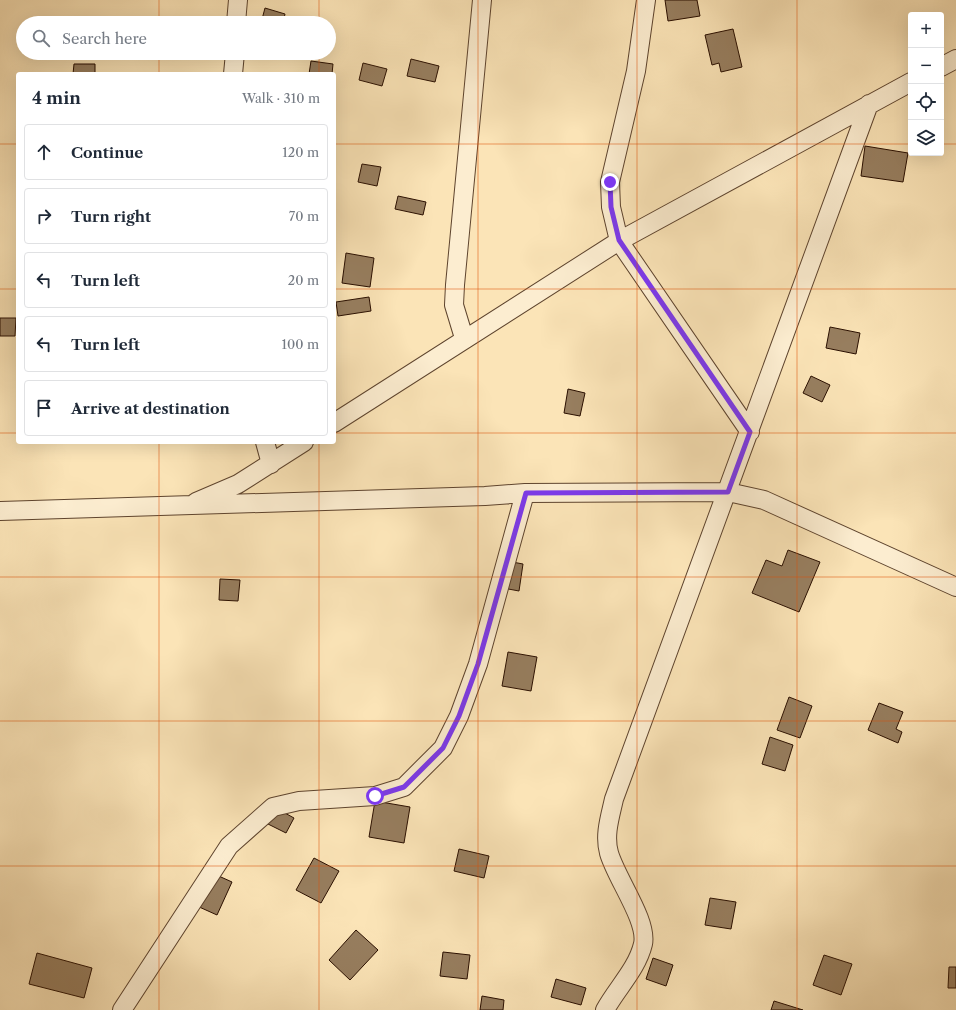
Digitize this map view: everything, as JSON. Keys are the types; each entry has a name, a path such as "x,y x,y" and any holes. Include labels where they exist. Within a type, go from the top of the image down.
{"street":[{"path":"237,16 238,0"},
{"path":"464,338 454,305 455,285 482,0"},
{"path":"646,0 636,70 610,182 611,207 619,240 750,432"},
{"path":"944,65 956,59"},
{"path":"233,72 234,60"},
{"path":"336,422 464,338 619,240 908,84"},
{"path":"605,1010 612,997 639,958 643,942 642,926 609,852 607,829 614,799 728,492 869,104"},
{"path":"266,444 271,464"},
{"path":"186,506 238,484 301,444"},
{"path":"0,511 486,496 526,493 728,492 764,500 956,587"},
{"path":"122,1010 229,846 273,807 299,801 375,796 404,787 443,748 459,716 478,664 526,493"}],"building":[{"path":"665,0 697,0 700,16 668,21"},
{"path":"265,8 285,14 285,16 263,16"},
{"path":"733,29 742,67 721,72 719,63 712,65 705,35"},
{"path":"411,59 439,66 435,82 407,76"},
{"path":"311,61 333,64 332,72 309,72"},
{"path":"363,63 387,69 382,86 359,80"},
{"path":"74,64 95,64 95,72 73,72"},
{"path":"865,146 908,153 903,182 861,176"},
{"path":"362,164 381,167 377,186 358,182"},
{"path":"398,196 426,202 423,215 395,209"},
{"path":"346,253 374,258 370,287 342,283"},
{"path":"369,297 371,311 338,316 336,302"},
{"path":"0,318 16,318 15,336 0,336"},
{"path":"830,327 860,333 856,354 826,348"},
{"path":"811,376 830,385 822,402 803,393"},
{"path":"568,389 585,393 580,416 564,413"},
{"path":"788,550 820,562 799,612 752,593 766,560 782,566"},
{"path":"507,561 523,564 519,591 503,588"},
{"path":"220,579 240,580 238,601 219,600"},
{"path":"508,652 537,657 531,691 502,686"},
{"path":"789,697 812,706 800,738 777,730"},
{"path":"879,703 903,712 896,729 902,732 898,743 868,730"},
{"path":"770,737 793,745 785,771 762,764"},
{"path":"375,801 410,807 404,843 369,837"},
{"path":"274,807 294,818 286,833 266,823"},
{"path":"459,849 489,856 484,878 454,871"},
{"path":"314,858 339,871 321,903 296,890"},
{"path":"212,873 232,882 217,915 197,906"},
{"path":"710,898 736,902 731,929 705,925"},
{"path":"356,930 378,950 350,980 329,960"},
{"path":"443,952 470,955 467,979 440,976"},
{"path":"37,953 92,968 84,998 29,984"},
{"path":"824,955 852,964 841,995 813,985"},
{"path":"653,958 673,965 666,986 646,979"},
{"path":"949,967 956,967 956,988 948,988"},
{"path":"556,979 586,988 581,1005 551,997"},
{"path":"482,996 504,1000 503,1010 480,1010"},
{"path":"774,1001 803,1010 771,1010"}],"route":[{"path":"375,796 404,787 443,748 459,716 478,664 526,493 728,492 750,432 619,240 611,207 610,182"}]}
